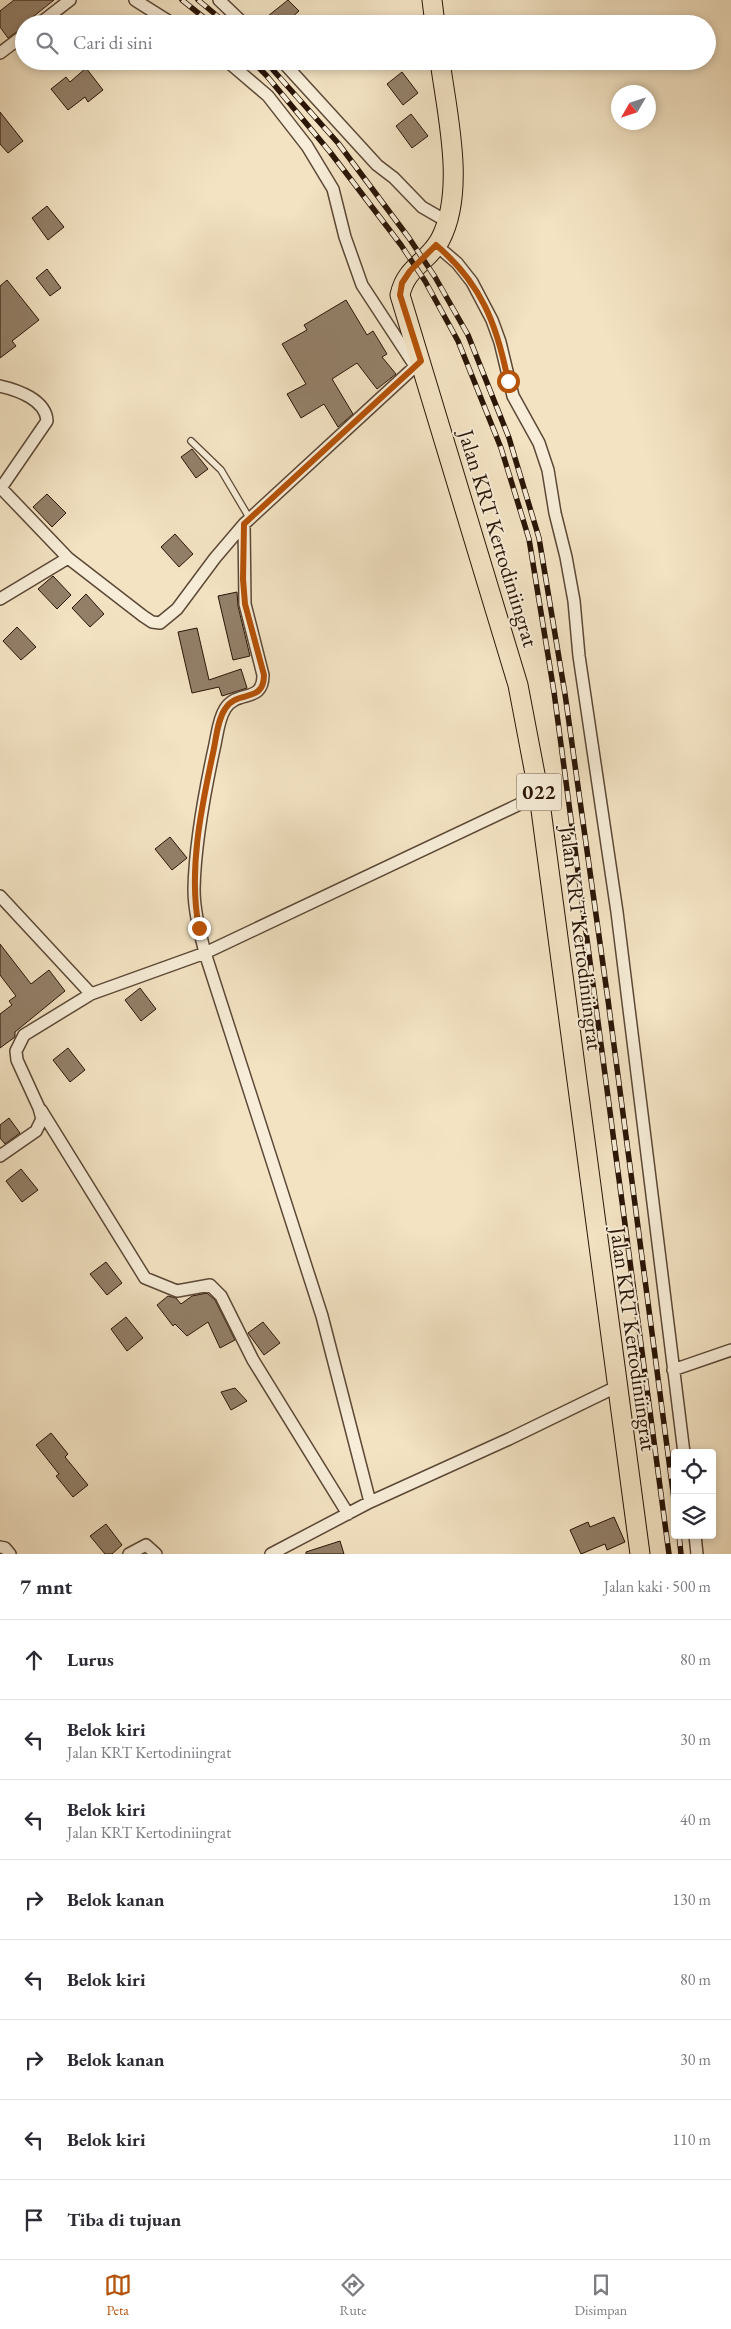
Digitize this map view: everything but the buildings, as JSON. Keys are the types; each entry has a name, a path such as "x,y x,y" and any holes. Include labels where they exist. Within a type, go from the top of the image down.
{"main road":[{"path":"432,0 434,15"},
{"name":"Jalan KRT Kertodiniingrat","path":"441,70 453,160 451,207 448,222 436,245 410,271 402,283 400,295 418,363 518,685 539,795 616,1387 640,1554"}],"street":[{"path":"51,15 70,0"},
{"path":"135,0 159,15"},
{"path":"219,0 235,15"},
{"path":"0,53 15,42"},
{"path":"0,386 25,395 40,404 47,412 47,421 0,488 68,558 143,616 152,622 160,623 177,609 215,558 247,521 335,442 418,363 362,285 345,236 333,189 306,146 268,96 238,70"},
{"path":"290,70 377,166 394,178 422,207 448,222"},
{"path":"436,245 456,262 480,296 500,342 513,396 539,443 548,470 555,513 574,601 579,656 618,921 672,1370 683,1449"},
{"path":"247,521 243,579 245,604 264,675 264,685 260,691 241,697 228,705 222,715 203,808 194,890 197,917 205,953 322,1316 370,1502"},
{"path":"0,599 68,558"},
{"path":"348,1514 254,1360 222,1296 210,1285 177,1291 145,1278 39,1108 19,1069 16,1051 24,1035 91,994 205,953 539,795"},
{"path":"0,896 91,994"},
{"path":"0,1156 36,1131 42,1119 39,1108"},
{"path":"672,1370 731,1350"},
{"path":"271,1554 370,1502 509,1439 616,1387"},
{"path":"695,1539 697,1554"},
{"path":"129,1554 146,1545 156,1554"},
{"path":"0,1547 5,1548 10,1554"}],"lane":[{"path":"191,441 221,470 247,521"}],"railway":[{"path":"182,0 201,15"},
{"path":"198,0 216,15"},
{"path":"261,70 330,152 401,245 425,281 458,341 501,448 529,539 554,692 669,1554"},
{"path":"273,70 338,143 409,238 435,277 468,335 509,438 539,538 565,694 608,1000 673,1494"},
{"path":"679,1539 681,1554"}],"route":[{"path":"199,928 194,890 198,848 203,808 222,715 232,701 260,691 264,685 264,675 252,637 245,604 243,579 244,524 421,361 400,295 402,283 410,271 436,245 456,262 472,282 480,296 500,342 508,381"}]}
